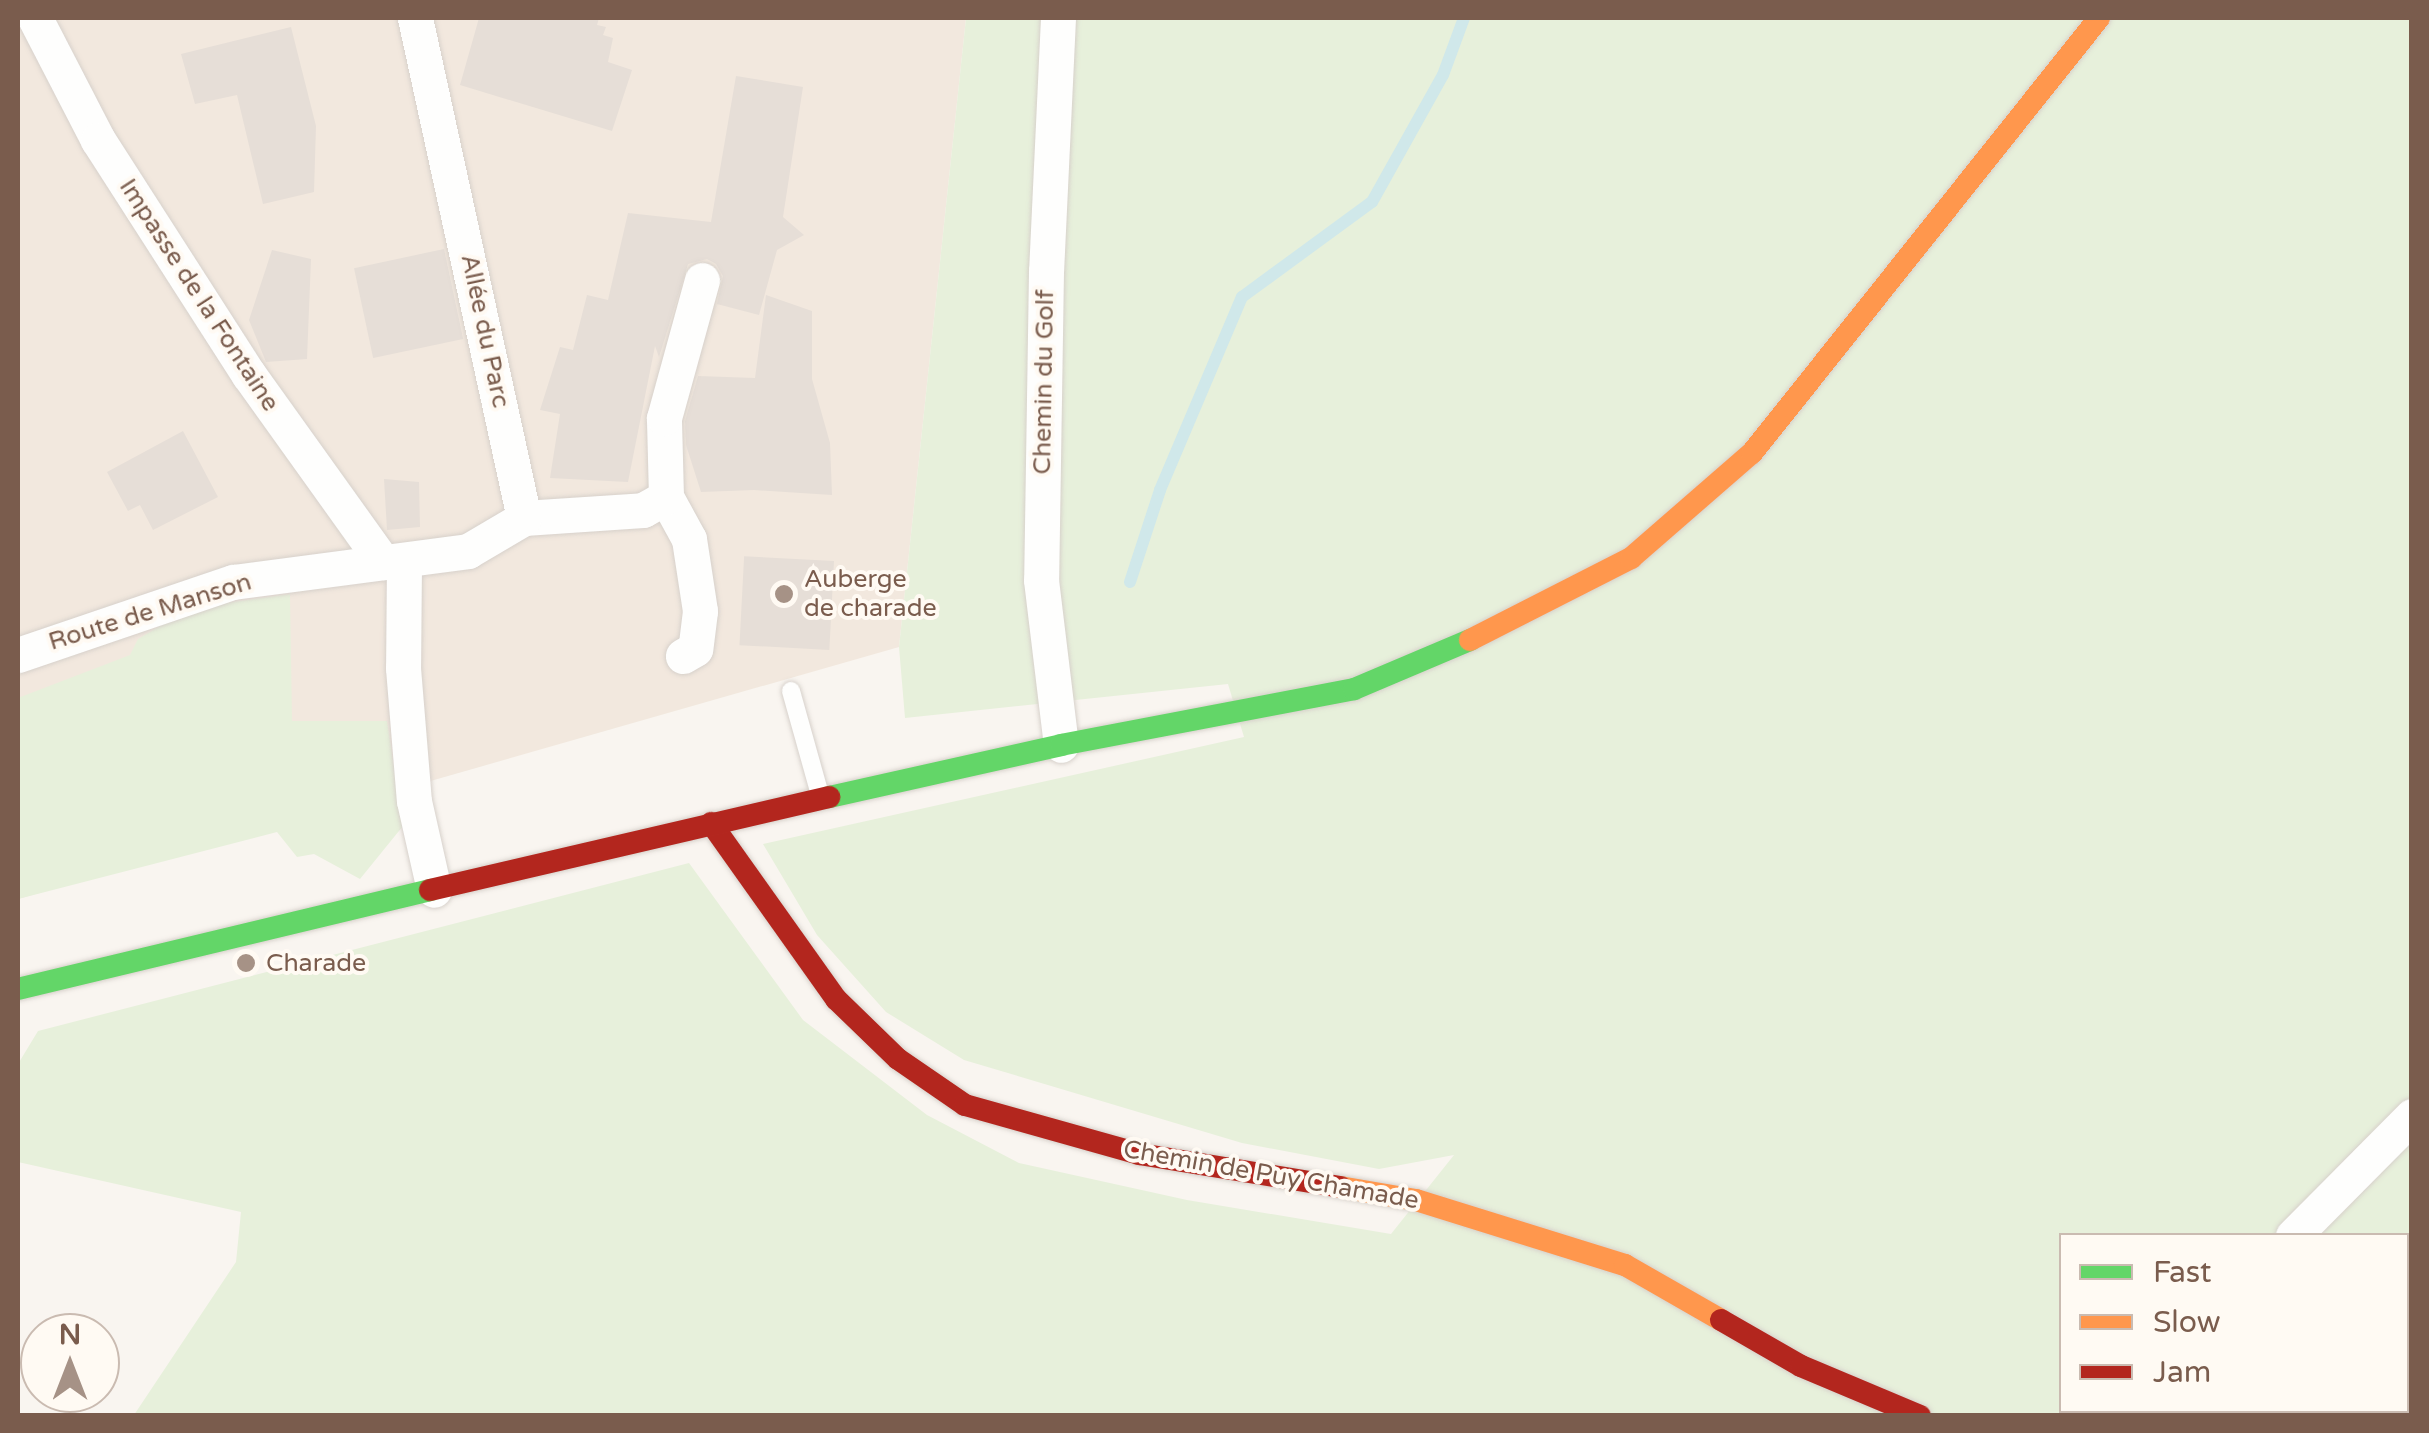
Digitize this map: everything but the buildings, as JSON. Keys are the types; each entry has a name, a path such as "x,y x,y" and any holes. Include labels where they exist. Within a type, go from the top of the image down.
{"street":[{"name":"Impasse de la Fontaine","path":"35,18 98,140 249,375 393,562"},
{"name":"Allée du Parc","path":"415,18 524,518"},
{"name":"Chemin du Golf","path":"1058,18 1046,272 1040,580 1060,745"},
{"path":"18,989 710,823 1060,745 1354,689 1492,630 1631,558 1752,454 2099,18"},
{"path":"683,656 696,649 700,611 689,539 666,497 664,418 702,280"},
{"path":"434,890 414,801 393,562 468,551 524,518 643,510 666,497"},
{"name":"Route de Manson","path":"18,655 233,582 393,562"},
{"name":"Chemin de Puy Chamade","path":"710,823 836,1000 898,1060 966,1106 1139,1154 1416,1200 1625,1265 1801,1366 1920,1416"},
{"path":"2296,1233 2412,1116"}],"lane":[{"path":"790,691 821,800"}],"shaded area":[{"path":"18,18 966,18 899,647 18,899"}],"green space":[{"path":"966,18 2411,18 2411,1415 134,1415 236,1262 241,1212 18,1162 18,1064 38,1031 689,863 803,1020 927,1115 1019,1163 1187,1200 1391,1234 1454,1155 1379,1169 1242,1143 964,1060 886,1012 817,935 763,844 1244,737 1228,684 905,718 899,647"},
{"path":"290,594 292,721 387,721 403,826 360,879 314,854 297,857 277,832 18,899 18,698 130,655 138,639 191,608"}],"waterway":[{"path":"1130,582 1160,490 1242,297 1372,202 1443,75 1464,18"}],"traffic: fast":[{"path":"829,797 1061,745 1354,689 1470,640"},
{"path":"18,989 430,890"}],"traffic: slow":[{"path":"1470,640 1631,558 1752,453 2099,18"},
{"path":"1340,1187 1416,1200 1625,1265 1721,1320"}],"traffic: jam":[{"path":"430,890 829,797"},
{"path":"711,823 836,999 898,1059 965,1105 1139,1154 1340,1187"},
{"path":"1721,1320 1801,1366 1920,1416"}],"place":[{"name":"Auberge de charade","path":"784,594"},
{"name":"Charade","path":"246,963"}]}
